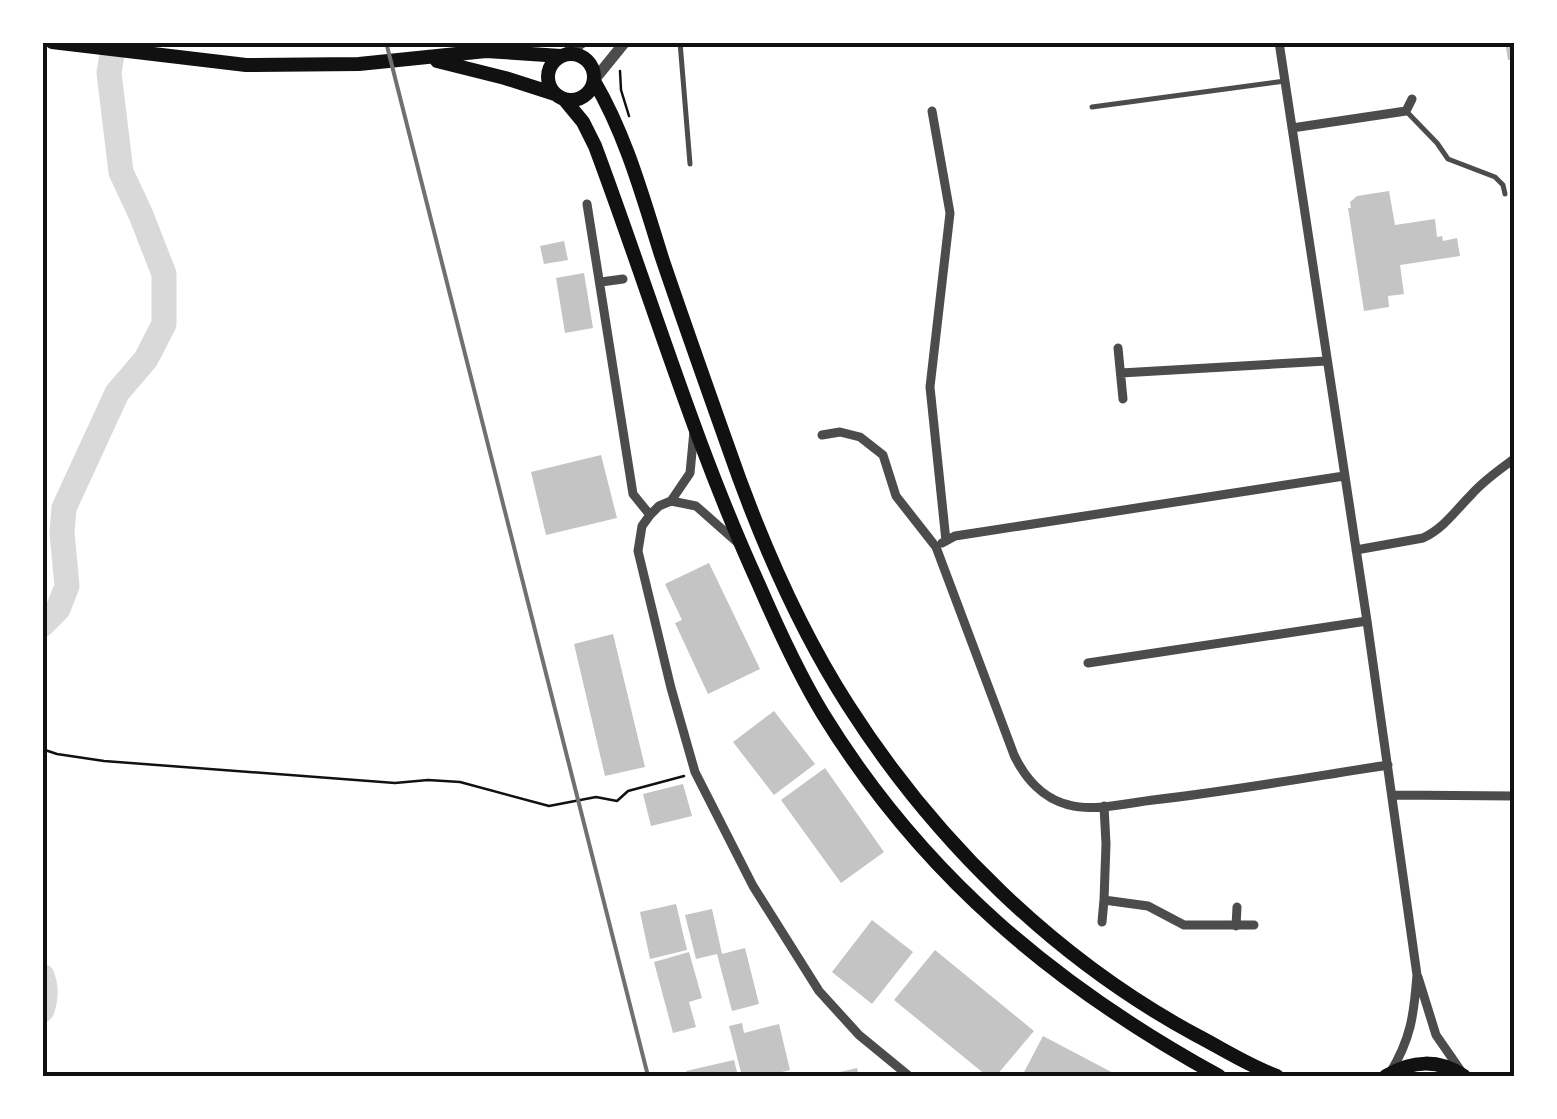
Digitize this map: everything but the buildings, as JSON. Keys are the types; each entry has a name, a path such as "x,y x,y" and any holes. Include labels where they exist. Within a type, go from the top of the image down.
{"main road":[{"path":"52,42 246,65 359,64 502,51 580,55 586,59 592,65 594,80 638,181 729,450 783,586 838,689 878,750 942,829 1039,926 1153,1010 1277,1076"},
{"path":"563,55 550,66 548,80 583,122 596,146 694,426 741,546 822,712 884,802 967,895 1042,961 1132,1026 1219,1076"},
{"path":"422,58 505,78 572,100 587,95 594,80"},
{"path":"1388,1076 1407,1066 1425,1063 1445,1066 1464,1076"}],"street":[{"path":"563,55 583,42"},
{"path":"594,80 625,42"},
{"path":"1279,42 1417,974 1436,1036 1464,1076"},
{"path":"1292,128 1406,111 1412,99"},
{"path":"932,111 950,212 930,387 946,541"},
{"path":"587,204 633,494 650,515"},
{"path":"602,282 624,278"},
{"path":"1118,348 1124,399"},
{"path":"1121,373 1326,360"},
{"path":"672,501 690,473 694,426"},
{"path":"822,435 840,432 860,436 883,454 896,496 936,547 1020,768 1048,797 1070,806 1104,806 1388,765"},
{"path":"1356,550 1432,533 1514,459"},
{"path":"936,547 956,536 1344,476"},
{"path":"741,546 696,506 672,501 660,506 642,526 638,551 695,772 753,886 818,991 859,1035 910,1076"},
{"path":"1088,663 1367,621"},
{"path":"1393,795 1514,796"},
{"path":"1102,922 1104,806"},
{"path":"1104,900 1148,906 1184,926 1254,926"},
{"path":"1236,926 1237,907"},
{"path":"1388,1076 1413,1023 1417,974"}],"lane":[{"path":"680,42 690,164"},
{"path":"1092,107 1285,81"},
{"path":"1406,111 1448,159 1495,177 1505,194"}],"path":[{"path":"42,749 104,760 395,782 460,782 549,806 596,797 618,801 628,790 695,772"}],"waterway":[{"path":"42,625 58,609 67,586 64,508 117,393 146,359 164,324 164,274 121,172 109,73 114,42"},
{"path":"42,976 42,1010"}],"railway":[{"path":"386,42 648,1076"}]}
